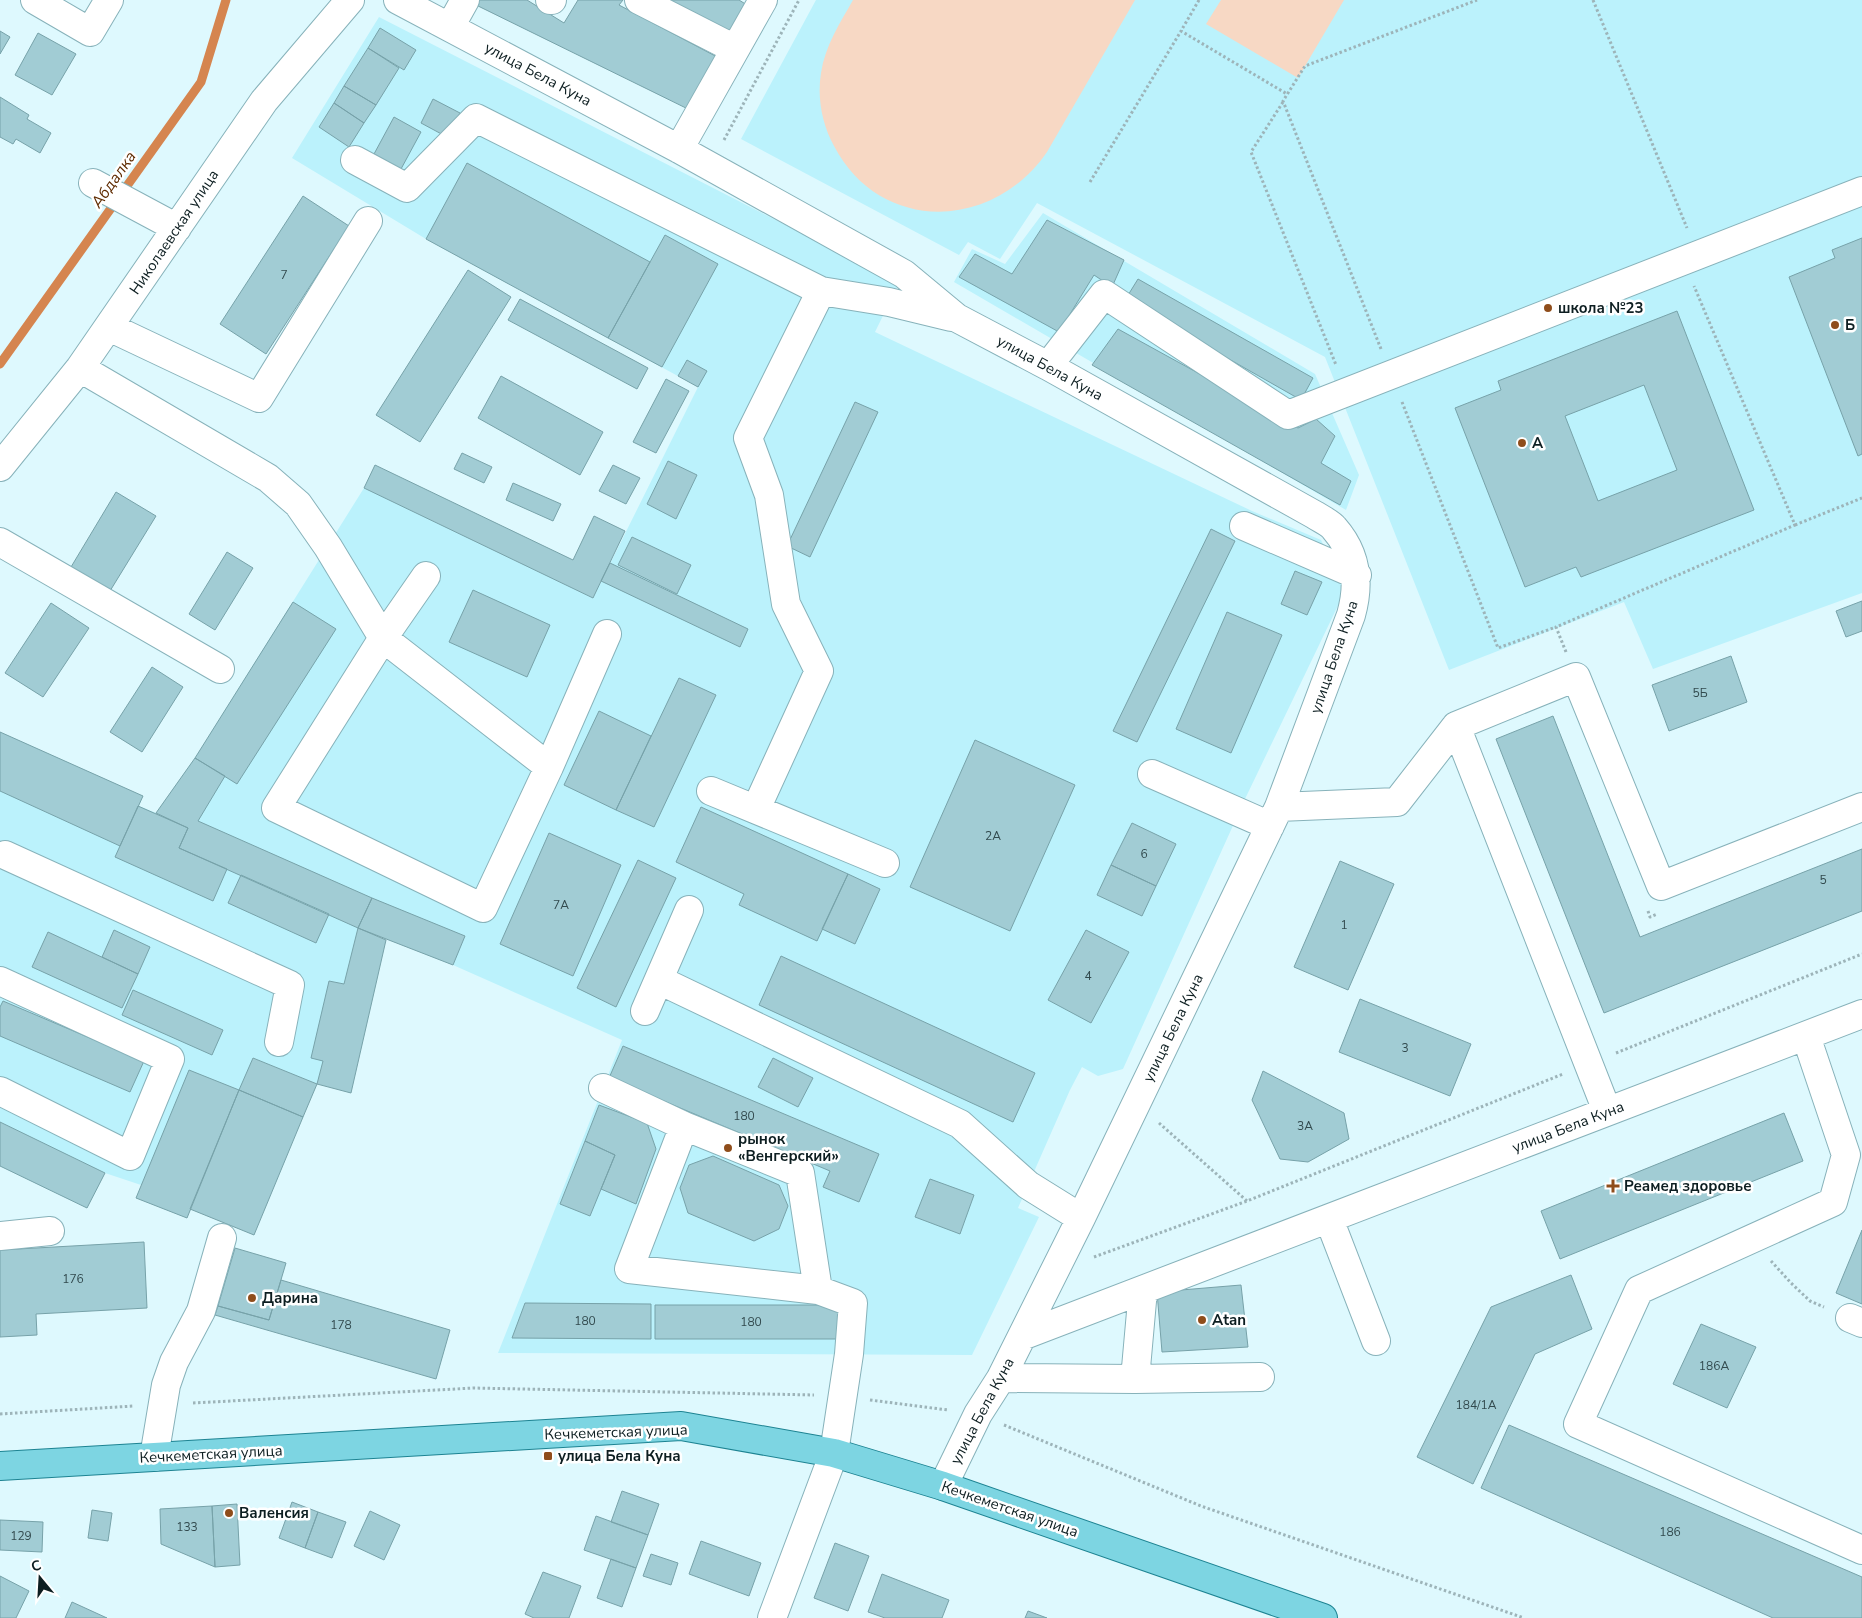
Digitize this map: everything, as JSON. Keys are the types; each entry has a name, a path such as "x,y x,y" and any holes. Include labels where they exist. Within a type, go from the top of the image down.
{"main road":[{"name":"Кечкеметская улица","path":"0,1466 681,1426 834,1453 943,1486 1323,1618"}],"street":[{"path":"35,0 90,32 109,0"},
{"name":"Николаевская улица","path":"0,467 80,368 264,101 350,0"},
{"name":"улица Бела Куна","path":"398,0 710,166 904,274 957,318 1048,366 1333,526 1348,547 1357,575 1356,598 1352,615 1274,817 1002,1378 978,1414 943,1486"},
{"path":"450,27 465,0"},
{"path":"639,0 735,50"},
{"path":"678,149 763,0"},
{"path":"355,160 407,188 476,118 821,291 889,302 957,318"},
{"path":"93,183 177,228"},
{"path":"1048,366 1104,294 1288,415 1862,191"},
{"path":"109,327 258,398 368,221"},
{"path":"756,809 819,671 786,604 769,495 748,438 821,291"},
{"path":"80,368 268,478 298,504 328,547 383,638 549,767"},
{"path":"1244,526 1357,575"},
{"path":"0,542 220,669"},
{"path":"426,576 383,638 276,808 484,908 549,767 607,634"},
{"path":"1152,774 1274,817 1397,802 1456,726 1576,677 1661,886 1862,807"},
{"path":"1456,726 1607,1112"},
{"path":"711,791 885,863"},
{"path":"2,854 290,985 279,1042"},
{"path":"645,1011 689,910"},
{"path":"659,980 960,1124 1028,1185 1081,1218"},
{"path":"0,981 170,1059 130,1156 0,1091"},
{"name":"улица Бела Куна","path":"1022,1336 1862,1014"},
{"path":"1806,1036 1846,1154 1833,1202 1639,1290 1593,1407 1578,1424 1862,1550"},
{"path":"603,1088 684,1126 800,1173 818,1290"},
{"path":"684,1126 628,1269 818,1290 853,1304 849,1354 834,1453 772,1618"},
{"path":"1329,1218 1376,1341"},
{"path":"0,1236 50,1231"},
{"path":"154,1457 166,1385 174,1362 200,1311 222,1238"},
{"path":"1135,1379 1144,1290"},
{"path":"1002,1378 1135,1379 1260,1377"}],"path":[{"path":"710,166 799,0"},
{"path":"1090,182 1199,0"},
{"path":"1346,392 1251,152 1305,66 1477,0"},
{"path":"1593,0 1697,255 1691,277 1795,525"},
{"path":"1181,31 1287,94"},
{"path":"1283,101 1498,648 1556,627 1862,498"},
{"path":"1556,627 1576,677"},
{"path":"1054,1272 1247,1201 1589,1064"},
{"path":"1137,1103 1247,1201"},
{"path":"1772,1262 1810,1301 1856,1321"},
{"path":"0,1414 474,1388 843,1396 978,1414 1201,1506 1524,1618"}],"shaded area":[{"name":"школа №23","path":"816,0 1862,0 1862,593 1653,669 1624,602 1449,670 1325,357 1037,203 1000,259 968,242 959,255 741,139"},
{"path":"853,0 1135,0 1047,152 1024,178 997,197 968,208 937,212 907,207 879,195 854,175 830,138 820,101 821,73 829,44"},
{"path":"1221,0 1344,0 1298,78 1206,24"},
{"path":"379,17 899,283 875,332 1252,511 1321,540 1345,591 1245,799 1123,1069 1098,1076 1082,1067 1070,1090 1018,1208 1039,1217 972,1355 498,1353 622,1040 453,965 358,928 344,984 329,981 323,1061 317,1084 253,1058 187,1218 136,1198 141,1185 105,1173 87,1208 0,1166 0,732 143,796 139,806 156,813 195,758 364,488 593,598 698,387 426,239 292,158"},
{"path":"1043,213 1315,374 1359,475 1346,510 954,282 972,249 1005,264"}],"building":[{"path":"476,0 527,0 564,23 578,0 623,0 619,5 719,58 692,111 474,4"},
{"path":"668,0 739,0 747,5 732,33"},
{"path":"380,28 416,50 404,70 368,48"},
{"path":"0,31 10,37 0,54"},
{"path":"38,33 76,54 52,95 15,75"},
{"path":"368,48 399,68 376,105 344,86"},
{"path":"344,86 376,105 364,123 334,103"},
{"path":"0,97 29,115 27,119 51,133 40,153 16,139 13,144 0,137"},
{"path":"433,99 460,113 447,137 421,123"},
{"path":"334,103 364,123 349,147 319,127"},
{"path":"394,117 421,132 401,169 374,154"},
{"path":"467,163 650,262 608,338 426,239"},
{"path":"303,196 349,226 266,354 220,324"},
{"path":"1047,220 1124,260 1112,287 1094,275 1059,332 959,277 975,254 1012,274"},
{"path":"665,235 718,264 662,367 608,338"},
{"name":"Б","path":"1862,238 1862,454 1858,456 1789,277 1835,258 1832,250"},
{"path":"468,270 511,297 420,442 376,415"},
{"path":"1138,279 1313,378 1301,400 1125,300"},
{"path":"520,299 648,368 637,389 508,320"},
{"name":"А","path":"1677,311 1754,510 1581,577 1576,567 1525,587 1455,408 1501,390 1498,381","holes":["1644,385 1677,470 1598,501 1565,416"]},
{"path":"1118,329 1298,428 1316,419 1335,436 1321,463 1351,481 1340,505 1092,365"},
{"path":"687,360 707,371 698,387 678,376"},
{"path":"501,376 603,432 580,475 478,418"},
{"path":"666,379 689,391 656,453 633,442"},
{"path":"855,402 878,412 810,557 787,546"},
{"path":"462,453 492,467 484,483 454,469"},
{"path":"668,461 697,475 676,519 647,504"},
{"path":"375,465 573,560 594,516 625,531 593,598 364,488"},
{"path":"613,465 640,478 626,504 599,491"},
{"path":"513,483 561,504 553,521 506,500"},
{"path":"116,492 156,516 110,591 71,567"},
{"path":"1211,529 1235,541 1137,742 1113,731"},
{"path":"632,537 691,565 677,594 618,565"},
{"path":"227,552 253,568 215,630 189,614"},
{"path":"610,563 748,629 740,647 601,581"},
{"path":"1295,571 1322,582 1307,615 1281,604"},
{"path":"473,590 550,625 527,677 449,642"},
{"path":"1862,601 1862,631 1846,637 1836,611"},
{"path":"293,602 336,629 237,784 195,758"},
{"path":"51,603 89,628 43,697 5,673"},
{"path":"1227,612 1282,635 1231,753 1176,729"},
{"path":"1731,656 1747,702 1669,731 1652,685"},
{"path":"152,667 183,687 142,752 110,732"},
{"path":"679,678 716,695 654,827 616,810"},
{"path":"599,711 651,736 616,810 564,785"},
{"path":"1553,716 1640,937 1862,849 1862,911 1604,1013 1496,739"},
{"path":"0,732 143,796 120,846 0,791"},
{"path":"975,740 1075,785 1010,931 910,887"},
{"path":"195,758 225,776 198,821 372,898 358,928 179,848 188,828 156,813"},
{"path":"138,806 188,828 179,848 227,869 213,901 115,857"},
{"path":"701,807 848,874 817,941 739,905 744,894 676,862"},
{"path":"1132,823 1176,844 1156,886 1111,865"},
{"path":"549,833 621,865 573,976 500,944"},
{"path":"638,860 676,878 616,1007 577,988"},
{"path":"1340,861 1394,884 1348,990 1294,967"},
{"path":"1111,865 1156,886 1142,916 1097,895"},
{"path":"848,874 880,889 855,944 822,929"},
{"path":"241,875 329,914 316,943 228,903"},
{"path":"372,898 465,936 453,965 358,928"},
{"path":"358,928 386,940 351,1093 317,1084 323,1061 311,1058 329,981 344,984"},
{"path":"114,930 150,947 138,974 102,957"},
{"path":"1086,930 1129,952 1091,1023 1048,1000"},
{"path":"48,932 138,974 122,1008 32,967"},
{"path":"781,956 1035,1073 1013,1122 759,1005"},
{"path":"133,990 223,1030 212,1055 122,1015"},
{"path":"1360,999 1471,1044 1450,1096 1339,1052"},
{"path":"3,1001 144,1061 130,1092 0,1036 0,1007"},
{"path":"623,1046 879,1154 859,1202 823,1187 830,1171 609,1078"},
{"path":"253,1058 317,1084 303,1117 239,1090"},
{"path":"773,1058 813,1078 798,1107 758,1087"},
{"path":"189,1070 239,1090 187,1218 136,1198"},
{"path":"1263,1071 1344,1113 1349,1139 1308,1162 1280,1159 1252,1100"},
{"path":"239,1090 303,1117 254,1235 190,1209"},
{"path":"599,1105 647,1123 656,1149 636,1204 601,1189 615,1155 585,1141"},
{"path":"1784,1113 1803,1161 1560,1259 1541,1211"},
{"path":"0,1122 105,1173 87,1208 0,1166"},
{"path":"585,1141 615,1155 590,1216 560,1204"},
{"path":"713,1156 779,1185 788,1206 779,1229 754,1241 688,1213 680,1188 689,1165"},
{"path":"930,1179 974,1195 960,1234 915,1217"},
{"path":"1862,1230 1862,1304 1836,1293"},
{"path":"144,1242 147,1308 36,1314 37,1335 0,1337 0,1250"},
{"path":"235,1248 286,1263 269,1320 218,1306"},
{"path":"1571,1275 1592,1329 1535,1354 1473,1484 1417,1457 1491,1307"},
{"path":"281,1280 450,1330 436,1379 215,1315 218,1306 269,1320"},
{"name":"Аtan","path":"1241,1285 1248,1347 1162,1352 1157,1292"},
{"path":"525,1303 651,1304 651,1339 512,1338"},
{"path":"655,1305 848,1305 848,1339 655,1339"},
{"path":"1701,1324 1756,1347 1727,1408 1673,1384"},
{"path":"1509,1425 1862,1577 1862,1618 1773,1618 1481,1488"},
{"path":"622,1491 659,1504 648,1535 611,1522"},
{"path":"292,1502 318,1512 305,1548 279,1538"},
{"path":"237,1504 240,1565 215,1567 212,1506"},
{"path":"212,1506 215,1567 161,1544 160,1509"},
{"path":"92,1510 112,1513 108,1541 88,1538"},
{"path":"370,1511 400,1525 384,1560 354,1546"},
{"path":"318,1512 346,1522 332,1558 305,1548"},
{"path":"596,1516 648,1535 636,1568 584,1550"},
{"path":"0,1520 43,1522 42,1552 0,1550"},
{"path":"701,1541 761,1563 749,1596 689,1574"},
{"path":"835,1543 869,1556 848,1611 814,1598"},
{"path":"651,1554 678,1563 671,1585 643,1576"},
{"path":"611,1559 636,1568 622,1607 597,1598"},
{"path":"543,1572 581,1586 569,1618 534,1618 525,1614"},
{"path":"882,1574 949,1600 942,1618 885,1618 868,1612"},
{"path":"0,1576 29,1591 16,1618 0,1618"},
{"path":"72,1602 107,1618 65,1618"},
{"path":"1028,1611 1047,1618 1025,1618"}],"waterway":[{"name":"Абдалка","path":"0,364 201,82 226,0"}],"place":[{"name":"школа №23","path":"1548,308"},
{"name":"Б","path":"1835,325"},
{"name":"А","path":"1522,443"},
{"name":"рынок «Венгерский»","path":"728,1148"},
{"name":"Реамед здоровье","path":"1613,1186"},
{"name":"Дарина","path":"252,1298"},
{"name":"Аtan","path":"1202,1320"},
{"name":"улица Бела Куна","path":"548,1456"},
{"name":"Валенсия","path":"229,1513"}]}
